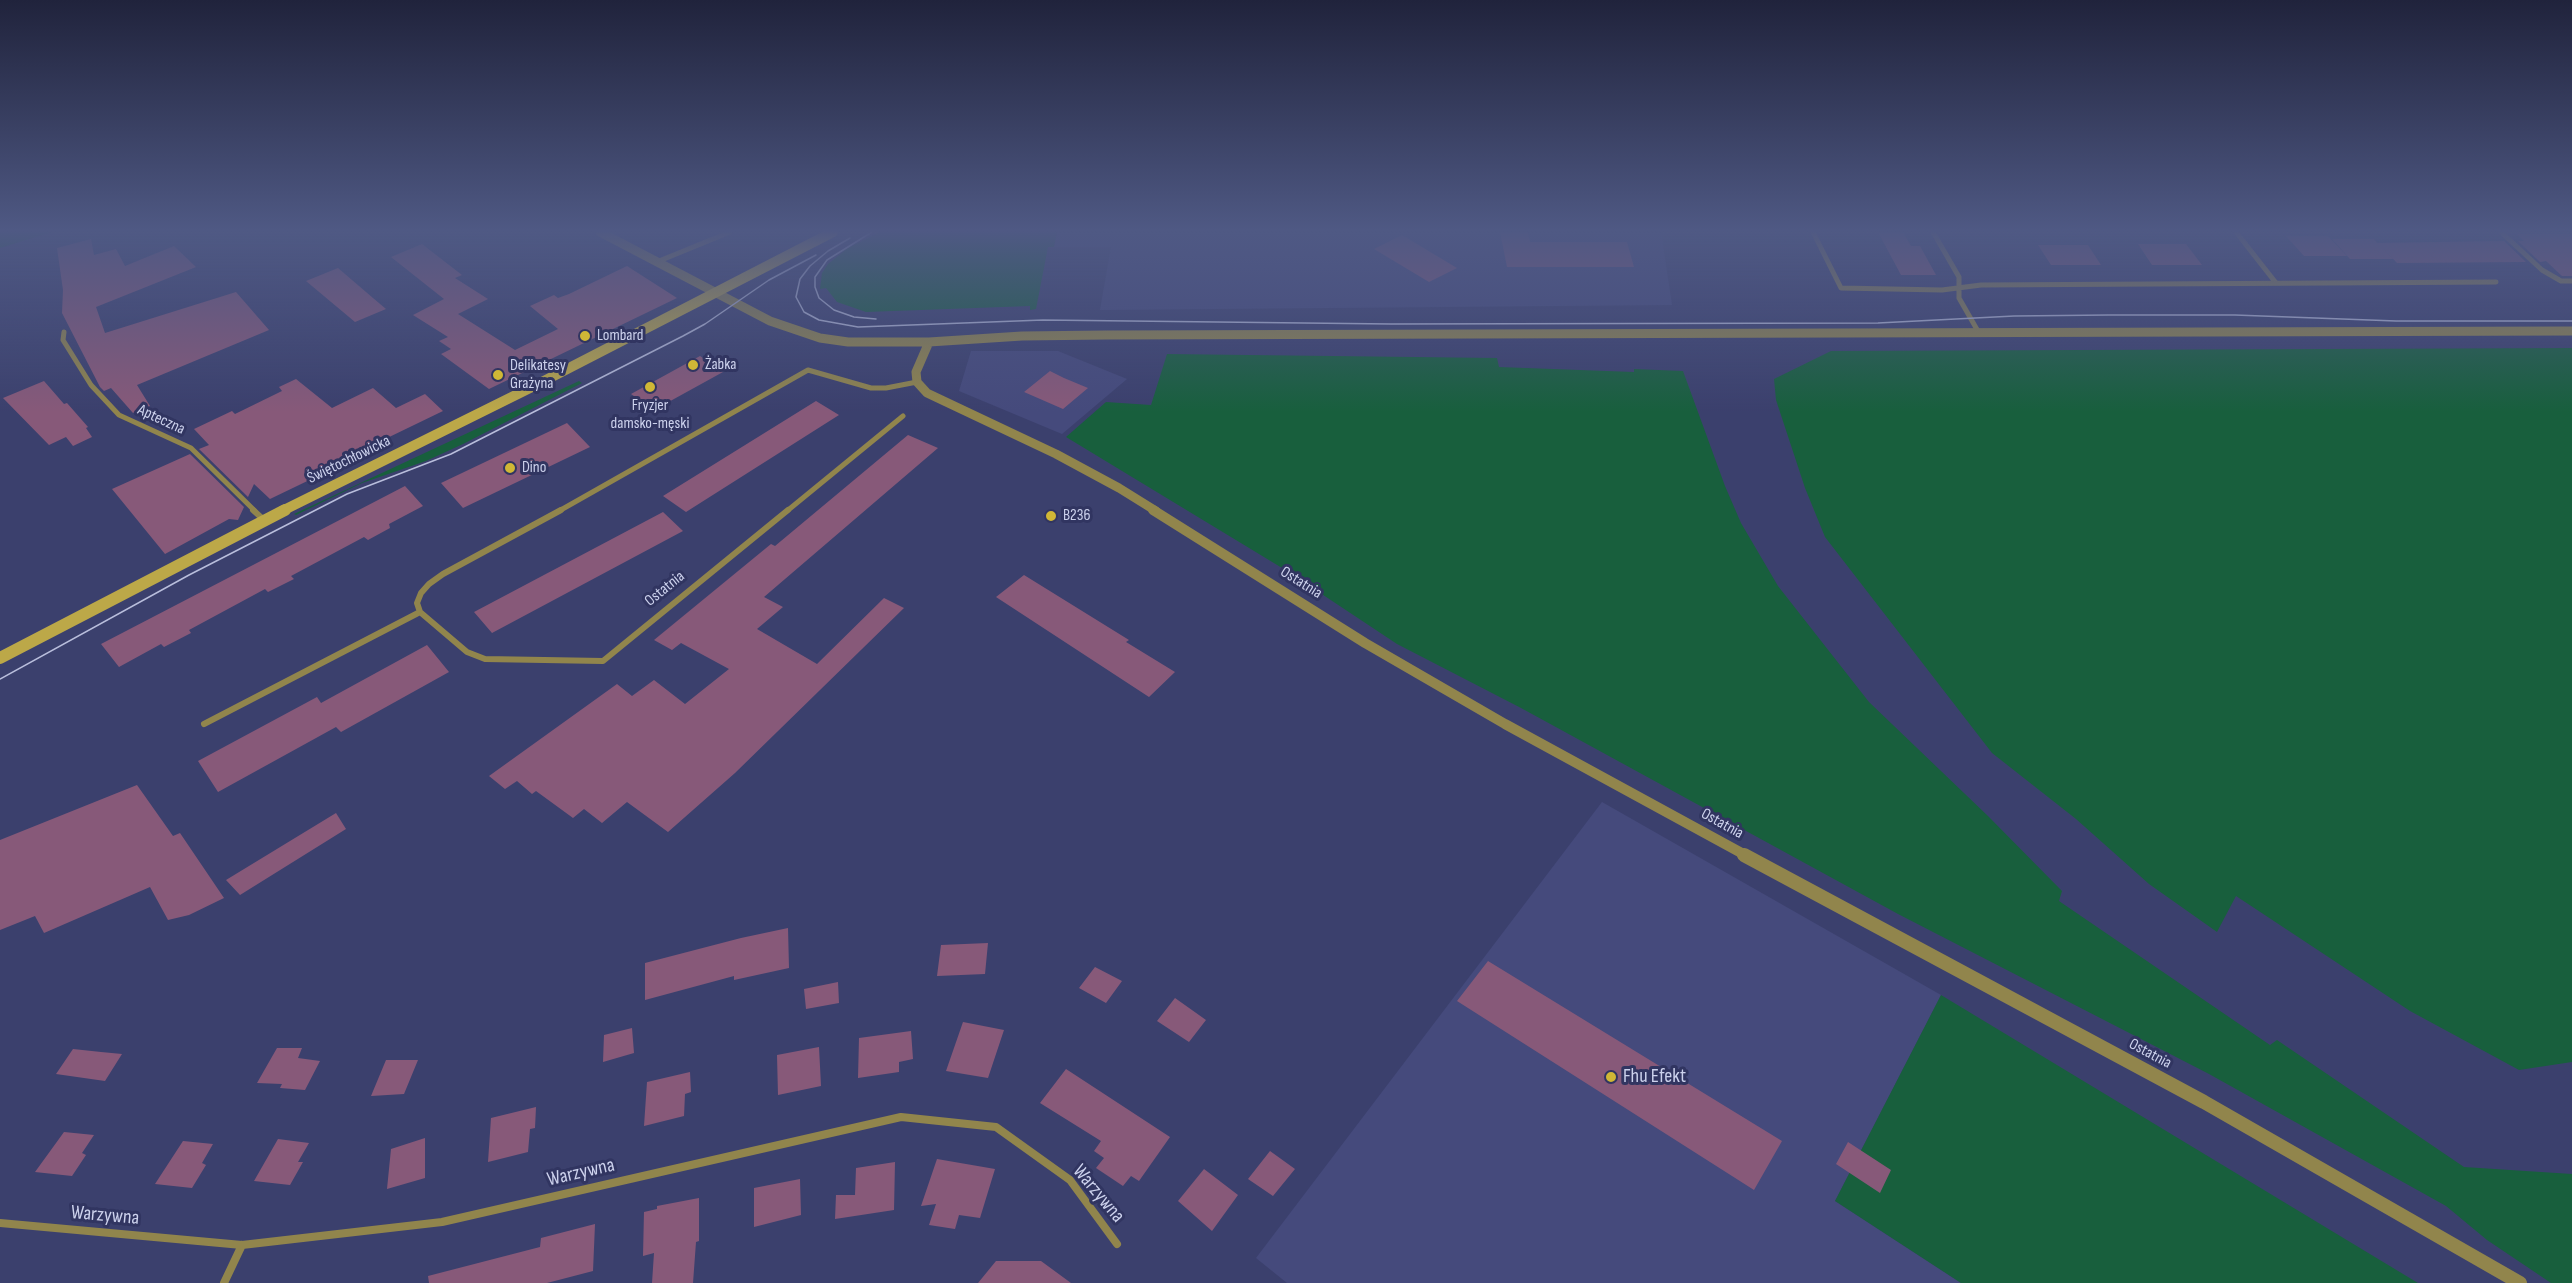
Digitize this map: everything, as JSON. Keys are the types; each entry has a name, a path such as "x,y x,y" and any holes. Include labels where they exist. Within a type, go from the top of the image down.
{"main road":[{"name":"Świętochłowicka","path":"0,658 264,520 715,293"}],"street":[{"path":"1958,292 1959,298 1979,333"},
{"path":"715,293 770,321 820,338 848,342 929,342 1022,336 1106,335 2572,331"},
{"name":"Apteczna","path":"64,332 63,340 91,385 119,415 191,448 264,520"},
{"path":"204,724 420,612 417,603 421,593 443,574 627,474 808,370 871,388 886,388 916,382 916,372 929,342"},
{"name":"Ostatnia","path":"916,382 927,393 944,403 1056,454 1119,488 1365,643 1505,724 1929,956 2204,1102 2520,1283"},
{"name":"Ostatnia","path":"420,612 467,652 485,659 603,661 903,416"},
{"name":"Warzywna","path":"0,1223 242,1245 442,1222 901,1117 996,1127 1070,1180 1117,1244"},
{"path":"224,1283 242,1245"}],"shaded area":[{"path":"1103,292 1670,292 1672,305 1100,310"},
{"path":"971,351 1058,351 1127,379 1062,434 959,391"},
{"path":"1602,802 1941,995 1835,1201 1961,1283 1287,1283 1256,1258"}],"green space":[{"path":"829,292 1039,292 1036,309 1030,310 1030,306 866,312 837,302"},
{"path":"2572,348 2572,1062 2519,1070 2410,1011 2236,896 2217,932 2149,884 2076,819 1992,753 1825,537 1805,488 1776,400 1774,379 1831,351"},
{"path":"1167,354 1497,358 1499,367 1634,372 1634,369 1683,371 1741,523 1778,586 1869,702 1988,816 2062,891 2059,901 2270,1045 2277,1040 2464,1167 2572,1174 2572,1283 2551,1283 2487,1240 2446,1206 2209,1074 1898,914 1521,708 1397,644 1287,571 1066,437 1106,402 1151,405"},
{"path":"579,381 582,383 463,444 426,461 362,483 294,514"},
{"path":"1941,995 2418,1283 1961,1283 1835,1201"}],"building":[{"path":"63,292 134,292 96,307 105,333 236,292 269,330 137,385 150,406 133,413 111,388 104,391 100,387 62,313"},
{"path":"319,292 366,292 386,309 355,322"},
{"path":"435,292 477,292 488,299 458,314 515,350 558,329 530,306 554,295 558,298 573,292 667,292 677,298 489,389 441,354 451,349 439,341 448,337 413,315 444,299"},
{"path":"700,356 723,372 654,410 631,394"},
{"path":"1050,371 1088,388 1063,409 1024,392"},
{"path":"296,379 332,408 373,388 396,408 425,394 443,411 321,470 324,473 270,499 254,484 248,497 199,449 209,445 194,429 232,411 235,414 282,391 279,387"},
{"path":"44,381 88,427 86,428 92,437 73,446 66,437 49,445 3,398"},
{"path":"816,401 839,415 686,512 663,496"},
{"name":"Dino","path":"567,423 590,447 463,508 441,483"},
{"path":"908,435 938,448 764,597 783,607 757,629 817,664 884,598 904,608 735,773 668,832 627,802 602,823 584,809 573,818 536,791 532,794 517,781 505,789 489,776 617,684 632,696 654,680 685,704 729,669 681,643 672,650 654,640 771,544 775,546"},
{"path":"190,454 244,507 238,520 229,519 165,554 112,489"},
{"path":"405,486 423,506 389,524 390,528 368,540 364,537 291,576 294,579 268,592 265,589 189,630 191,633 164,647 161,644 119,667 101,644"},
{"path":"663,512 683,531 492,633 474,612"},
{"path":"1024,575 1129,640 1126,642 1175,672 1149,697 996,597"},
{"path":"427,645 449,672 341,732 336,727 218,792 198,761 317,697 321,703"},
{"path":"137,785 173,836 180,833 224,898 189,915 168,920 150,887 44,933 35,916 0,930 0,840"},
{"path":"336,813 346,829 240,895 226,880"},
{"path":"788,928 789,968 734,980 734,976 645,1000 645,963"},
{"path":"988,943 985,974 937,976 941,945"},
{"path":"1488,961 1782,1141 1754,1190 1457,1001"},
{"path":"1095,967 1122,981 1106,1003 1079,988"},
{"path":"838,982 839,1003 806,1009 804,989"},
{"path":"1175,998 1206,1020 1189,1042 1157,1021"},
{"path":"963,1022 1004,1030 988,1078 946,1071"},
{"path":"632,1028 634,1053 603,1062 604,1035"},
{"path":"911,1031 913,1059 899,1062 899,1072 858,1078 859,1038"},
{"path":"819,1047 821,1086 778,1095 777,1055"},
{"path":"277,1048 302,1048 298,1058 320,1061 305,1090 280,1088 282,1084 257,1083"},
{"path":"73,1049 122,1054 105,1081 56,1074"},
{"path":"386,1060 418,1060 404,1094 371,1096"},
{"path":"1066,1069 1170,1137 1139,1181 1131,1176 1123,1186 1096,1168 1104,1158 1094,1151 1101,1141 1040,1103"},
{"path":"690,1072 691,1092 685,1094 684,1116 644,1126 647,1082"},
{"path":"536,1107 535,1128 530,1129 528,1152 488,1162 491,1118"},
{"path":"64,1132 94,1135 82,1153 86,1155 72,1176 35,1172"},
{"path":"425,1138 425,1178 387,1189 391,1149"},
{"path":"278,1139 309,1143 298,1162 303,1162 290,1185 254,1181"},
{"path":"183,1141 213,1144 202,1163 206,1165 192,1188 155,1184"},
{"path":"1848,1142 1891,1170 1880,1193 1836,1164"},
{"path":"1270,1151 1295,1169 1273,1196 1248,1179"},
{"path":"937,1159 995,1169 980,1218 959,1215 955,1229 929,1225 936,1204 921,1206"},
{"path":"895,1162 894,1210 835,1219 836,1195 855,1195 856,1168"},
{"path":"1204,1169 1238,1195 1212,1231 1178,1201"},
{"path":"800,1179 801,1215 754,1227 754,1188"},
{"path":"699,1198 699,1241 696,1242 693,1283 652,1283 654,1253 643,1256 644,1212 657,1209 657,1206"},
{"path":"595,1224 593,1271 547,1283 429,1283 428,1276 540,1247 541,1238"},
{"path":"996,1261 1041,1261 1071,1283 978,1283"}],"tram line":[{"path":"0,679 189,575 347,494 451,454 683,336 752,292"},
{"path":"797,292 796,297 804,312 819,320 858,327 1043,320 1391,324 1878,323 2014,316 2108,315 2235,315 2396,321 2572,321"},
{"path":"817,292 819,298 834,310 854,317 876,319"}],"place":[{"name":"Lombard","path":"585,336"},
{"name":"Żabka","path":"693,365"},
{"name":"Delikatesy Grażyna","path":"498,375"},
{"name":"Fryzjer damsko-męski","path":"650,387"},
{"name":"Dino","path":"510,468"},
{"name":"B236","path":"1051,516"},
{"name":"Fhu Efekt","path":"1611,1077"}]}
